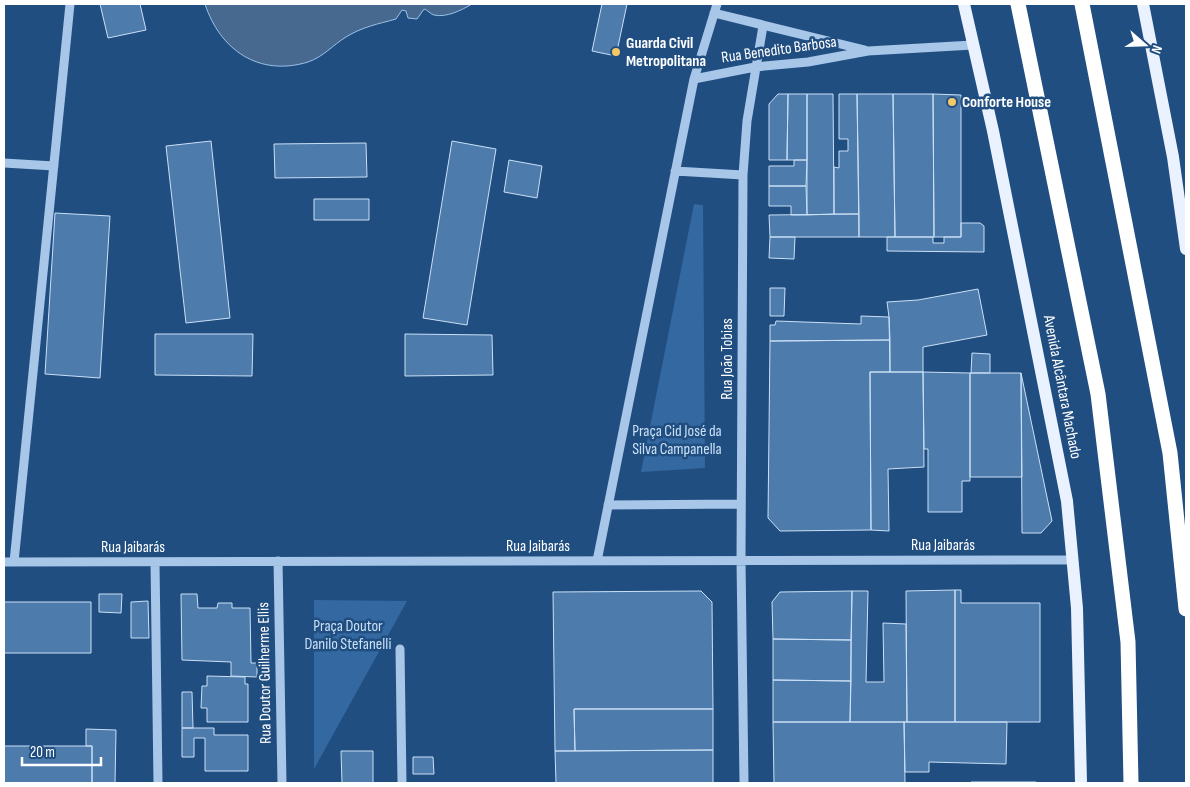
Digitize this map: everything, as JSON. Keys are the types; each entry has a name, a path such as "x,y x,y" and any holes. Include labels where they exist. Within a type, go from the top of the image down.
{"highway":[{"name":"Avenida Alcântara Machado","path":"1018,4 1098,394 1128,642 1131,783"},
{"path":"1082,4 1170,453 1186,609"}],"main road":[{"name":"Avenida Alcântara Machado","path":"964,4 995,140 1062,474 1077,608 1081,783"},
{"path":"1143,4 1173,157 1186,249"}],"street":[{"path":"14,562 70,4"},
{"path":"597,561 694,79 717,4"},
{"name":"Rua Benedito Barbosa","path":"714,13 868,51"},
{"name":"Rua João Tobias","path":"744,783 741,560 743,175 747,121 763,26"},
{"name":"Rua Benedito Barbosa","path":"694,79 755,67 808,62 868,51 973,45"},
{"path":"4,163 54,166"},
{"path":"675,171 743,175"},
{"path":"608,505 741,504"},
{"name":"Rua Jaibarás","path":"4,562 1073,560"},
{"name":"Rua Doutor Guilherme Ellis","path":"278,561 282,783"},
{"path":"154,562 158,783"},
{"path":"400,649 402,783"}],"green space":[{"name":"Praça Cid José da Silva Campanella","path":"694,204 703,205 705,468 641,472"},
{"name":"Praça Doutor Danilo Stefanelli","path":"314,600 407,601 314,769"}],"shaded area":[{"path":"205,4 472,4 459,11 439,16 424,9 417,19 408,18 406,11 402,10 396,19 358,31 341,40 313,60 290,66 273,66 244,56 231,47 221,35"}],"building":[{"path":"100,4 140,4 146,30 108,38"},
{"path":"602,4 627,4 616,56 592,51"},
{"path":"778,94 788,94 787,160 769,160 769,104"},
{"path":"788,94 807,94 807,160 787,160"},
{"path":"807,94 833,94 834,214 807,215"},
{"path":"839,94 857,94 859,214 834,214 834,167 839,168 839,151 848,151 848,139 839,139"},
{"path":"857,94 893,94 895,237 859,237"},
{"path":"893,94 933,94 934,237 895,237"},
{"path":"933,94 961,95 961,237 934,237"},
{"path":"211,141 230,318 186,323 166,146"},
{"path":"452,141 496,149 467,325 423,318"},
{"path":"366,143 367,177 275,178 274,144"},
{"path":"509,160 542,166 537,198 504,192"},
{"path":"794,160 807,160 806,186 769,186 769,166 794,166"},
{"path":"769,186 806,186 807,215 791,215 791,206 769,206"},
{"path":"314,199 369,199 369,220 314,220"},
{"path":"55,213 110,216 100,378 45,374"},
{"path":"859,214 859,237 770,237 769,215"},
{"path":"961,223 980,223 984,226 984,252 887,251 887,237 933,237 933,243 944,243 944,237 961,237"},
{"path":"770,237 795,237 794,259 769,258"},
{"path":"770,288 785,288 784,316 770,316"},
{"path":"978,289 987,335 923,347 923,372 890,372 887,302 918,300"},
{"path":"861,316 889,317 890,340 770,341 770,325 775,325 776,321 861,324"},
{"path":"155,334 253,334 252,376 155,375"},
{"path":"405,334 492,335 493,375 405,376"},
{"path":"890,340 890,372 870,372 871,530 780,531 768,518 770,341"},
{"path":"972,353 990,354 990,373 971,373"},
{"path":"870,372 923,372 924,467 888,469 889,531 871,530"},
{"path":"923,372 970,373 970,481 962,481 962,512 928,512 928,449 924,449"},
{"path":"970,373 1021,373 1022,477 970,477"},
{"path":"1021,373 1052,521 1041,533 1022,533"},
{"path":"955,590 955,722 907,722 906,591"},
{"path":"955,590 961,590 961,603 1040,603 1040,722 955,722"},
{"path":"701,591 712,602 713,709 574,709 575,751 555,751 553,592"},
{"path":"852,591 851,640 773,639 772,602 780,592"},
{"path":"852,591 868,591 866,682 884,682 883,623 906,624 907,722 850,722"},
{"path":"99,594 122,594 121,613 99,612"},
{"path":"181,594 197,594 198,608 217,608 218,603 232,603 232,608 250,608 251,663 257,663 257,677 231,676 231,662 182,660"},
{"path":"148,601 149,638 131,638 131,602"},
{"path":"4,602 91,602 91,653 4,653"},
{"path":"773,639 851,640 851,681 773,680"},
{"path":"207,676 245,677 245,684 248,684 248,722 207,722 207,708 201,708 202,686 207,686"},
{"path":"773,680 851,681 850,722 773,722"},
{"path":"182,692 192,692 193,728 182,728"},
{"path":"574,709 713,709 713,750 575,751"},
{"path":"773,722 904,722 905,783 774,783"},
{"path":"904,722 1007,722 1006,764 929,762 929,772 905,772"},
{"path":"182,728 214,728 214,735 248,735 248,771 205,771 205,738 194,738 194,757 182,757"},
{"path":"86,729 116,730 115,783 92,783 92,746 86,746"},
{"path":"4,746 92,746 92,783 4,783"},
{"path":"713,750 713,783 556,783 555,751"},
{"path":"341,751 373,751 373,783 342,783"},
{"path":"413,757 433,757 434,774 413,774"},
{"path":"1036,782 1036,783 971,783"}],"place":[{"name":"Guarda Civil Metropolitana","path":"616,52"},
{"name":"Conforte House","path":"952,102"}]}
